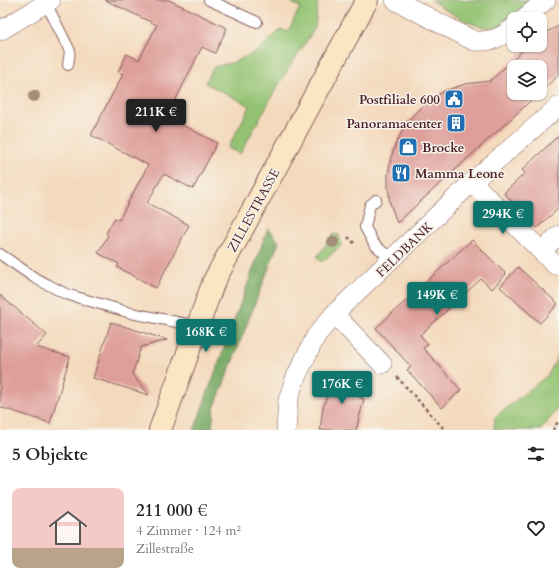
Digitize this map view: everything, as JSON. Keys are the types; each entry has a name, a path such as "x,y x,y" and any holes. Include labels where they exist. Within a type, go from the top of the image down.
{"main road":[{"name":"ZILLESTRASSE","path":"160,430 214,281 367,0"}],"street":[{"path":"395,0 474,41 487,42 507,33"},
{"path":"531,12 546,0"},
{"path":"0,31 48,2"},
{"name":"FELDBANK","path":"286,430 288,400 295,379 316,336 334,314 472,182 559,106"},
{"path":"472,182 556,265"},
{"path":"541,251 559,235"},
{"path":"334,314 382,364"}],"lane":[{"path":"209,0 257,22"},
{"path":"48,2 70,51 68,65"},
{"path":"376,200 370,205 365,227 374,244 392,260"},
{"path":"0,254 35,278 66,294 131,313 197,326"}],"path":[{"path":"382,364 388,366 445,430"},
{"path":"553,430 559,420"}],"green space":[{"path":"293,0 318,0 315,28 280,82 240,154 228,148 250,106 205,83 214,67 234,62 258,51 281,29 288,32 300,7 292,3"},
{"path":"431,0 532,0 518,12 507,12 507,21 498,27 491,28 482,27 463,20"},
{"path":"268,228 279,242 214,409 212,430 194,430"},
{"path":"334,234 339,235 342,245 323,261 320,261 317,257"},
{"path":"559,354 559,407 541,430 494,430 495,417 548,375"}],"building":[{"path":"105,0 169,0 227,28 215,53 202,47 167,117 217,143 193,189 164,174 147,203 189,225 156,288 117,267 119,264 98,253 108,235 106,233 115,218 119,220 148,165 91,135 123,74 118,72 127,54 139,60 157,25"},
{"name":"Panoramacenter","path":"559,26 559,75 547,86 547,60 513,60 521,52 547,52 547,32"},
{"name":"Panoramacenter","path":"507,65 507,100 531,100 397,223 390,203 388,174 396,143 408,121 421,107 444,91 465,84 490,81"},
{"path":"559,135 559,208 537,228 504,193 525,173 522,170"},
{"path":"472,240 506,274 492,289 481,279 420,335 428,344 423,348 461,390 442,408 407,370 411,367 376,328"},
{"path":"518,267 558,304 540,323 500,287"},
{"path":"0,295 47,335 36,347 70,357 50,423 0,407"},
{"path":"111,322 167,340 141,347 132,374 149,395 93,378"},
{"path":"337,373 364,387 359,397 364,399 356,430 320,430 323,408"}],"place":[{"name":"Postfiliale 600","path":"454,99"},
{"name":"Panoramacenter","path":"456,123"},
{"name":"Brocke","path":"408,147"},
{"name":"Mamma Leone","path":"401,173"}]}
